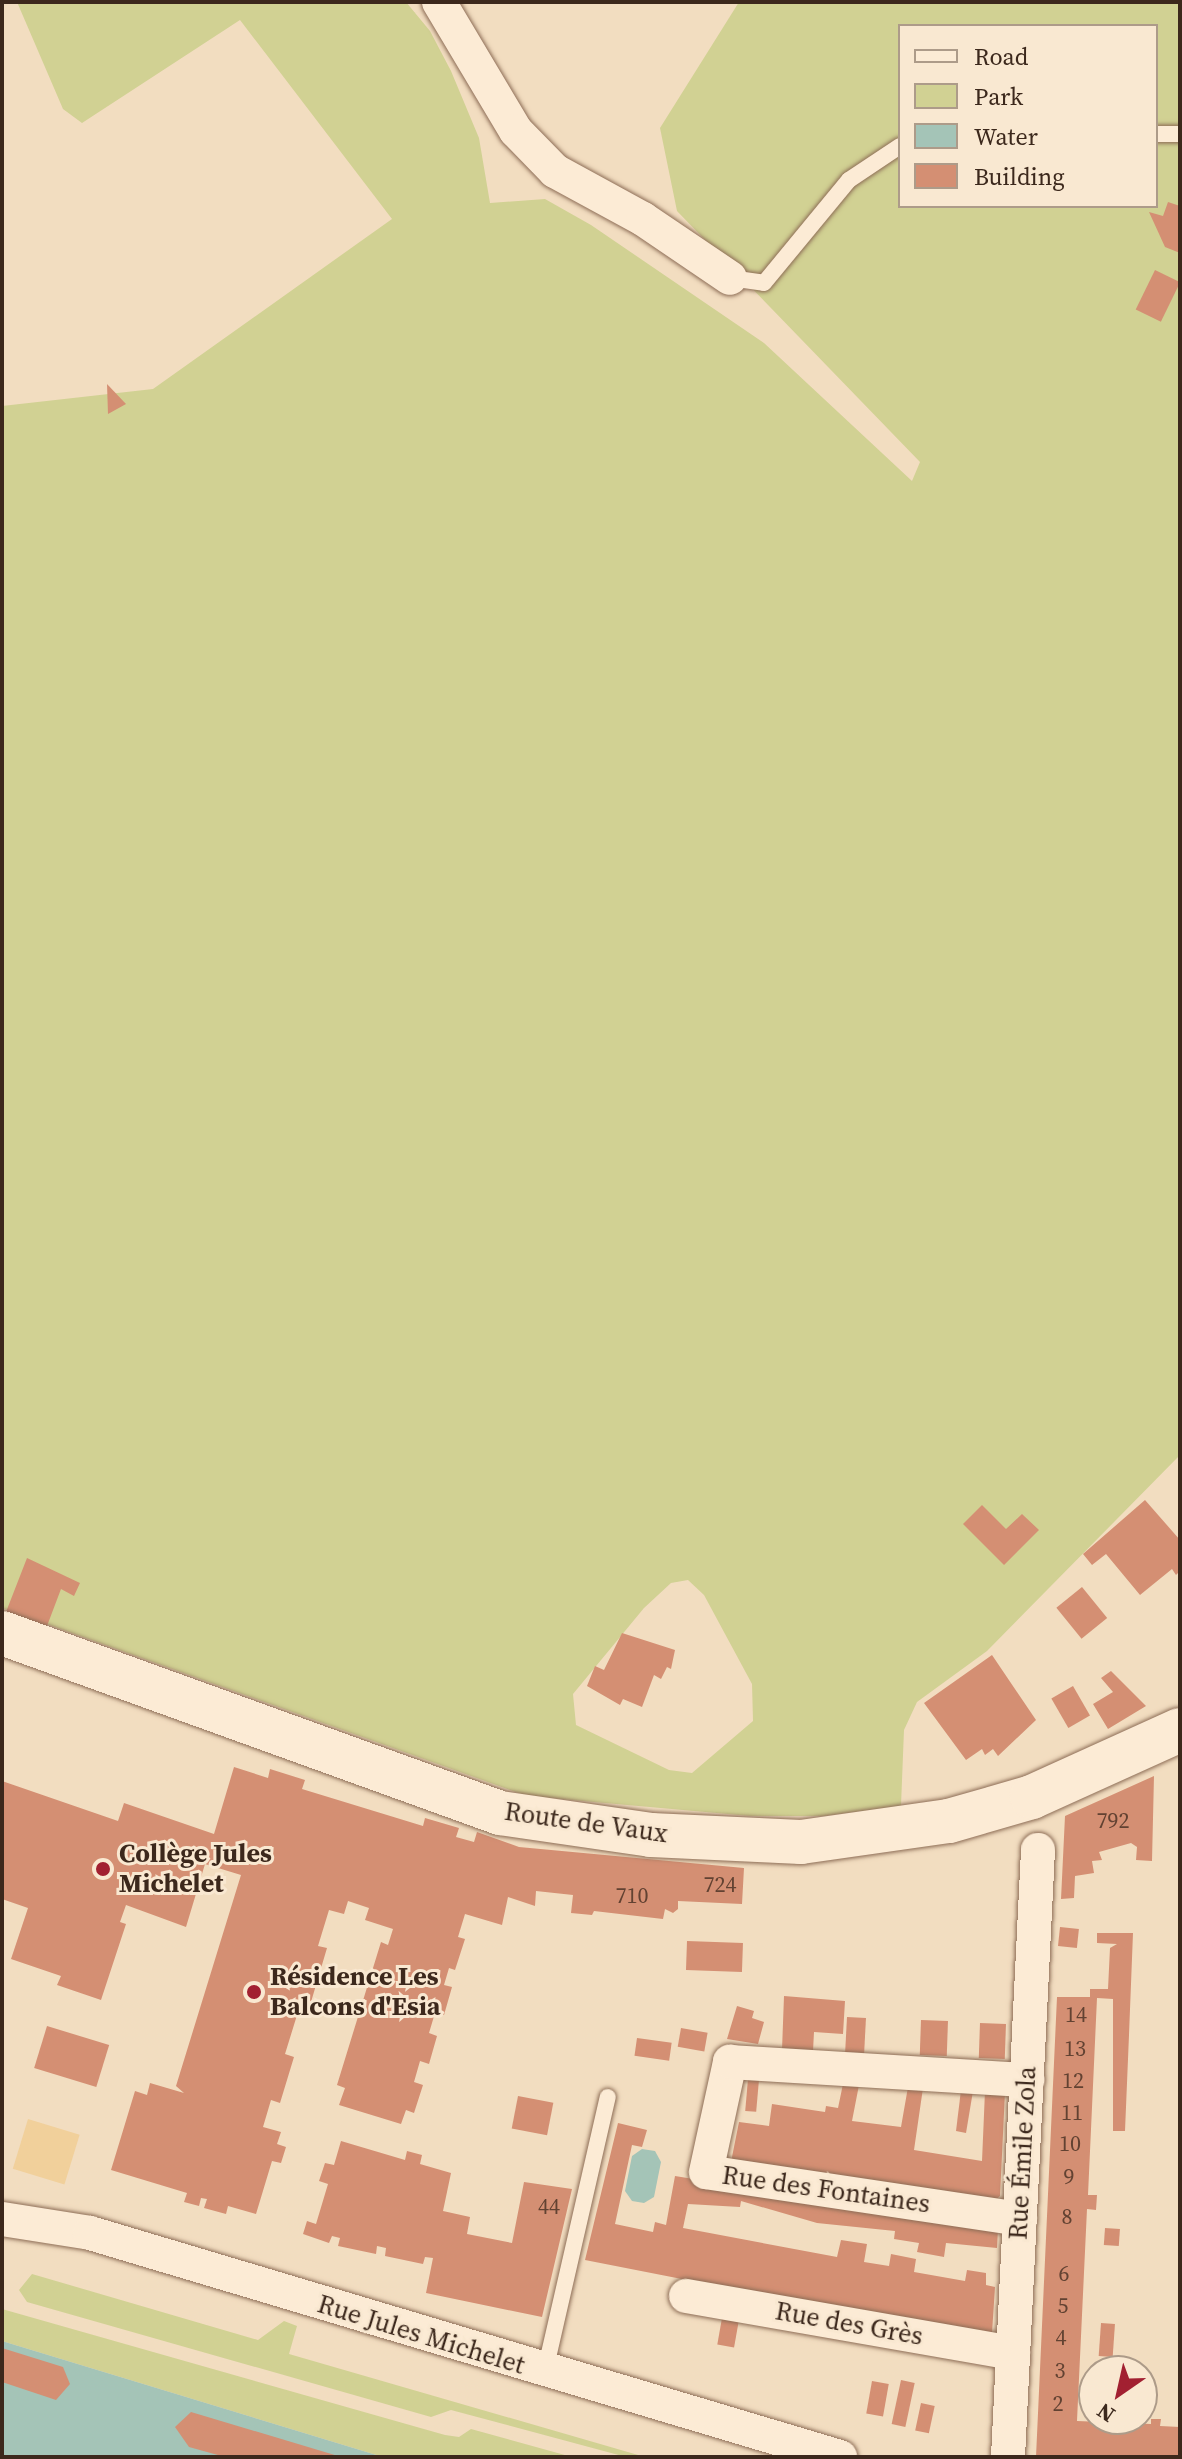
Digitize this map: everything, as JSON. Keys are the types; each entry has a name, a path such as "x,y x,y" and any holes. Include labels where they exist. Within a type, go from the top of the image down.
{"main road":[{"name":"Route de Vaux","path":"2,1633 500,1813 651,1835 801,1842 949,1821 1032,1797 1180,1730"}],"street":[{"path":"439,2 502,110 544,162 576,187 643,219 730,278"},
{"name":"Rue Émile Zola","path":"1008,2457 1038,1850"},
{"name":"Rue des Fontaines","path":"1020,2219 706,2172 730,2062 1027,2080"},
{"name":"Rue Jules Michelet","path":"2,2219 90,2233 544,2372 840,2457"},
{"name":"Rue des Grès","path":"686,2296 1013,2353"}],"lane":[{"path":"1158,134 1180,134"},
{"path":"730,278 764,283 849,180 898,147"},
{"path":"544,2372 608,2097"}],"green space":[{"path":"17,2 406,2 430,31 451,71 479,138 490,203 545,199 591,225 764,343 912,481 920,462 677,211 660,128 739,2 1180,2 1180,1455 987,1651 917,1702 904,1730 901,1806 824,1816 750,1816 527,1796 2,1608 2,406 153,389 392,219 240,20 82,123 63,109","holes":["688,1580 704,1595 752,1684 753,1721 692,1773 669,1770 576,1725 573,1694 644,1608 671,1583"]},
{"path":"32,2274 258,2340 284,2321 297,2326 289,2354 645,2457 626,2457 451,2410 431,2417 27,2302 19,2290"},
{"path":"2,2309 445,2435 459,2437 471,2429 572,2457 383,2457 2,2341"}],"sand":[{"path":"28,2119 80,2135 64,2185 13,2169"}],"water":[{"path":"642,2149 655,2151 661,2162 654,2197 644,2203 632,2201 625,2191 632,2156"},
{"path":"2,2341 383,2457 2,2457"}],"building":[{"path":"1168,202 1180,206 1180,253 1165,247 1149,212 1163,216"},
{"path":"1155,270 1180,282 1161,322 1136,310"},
{"path":"107,384 126,404 108,414"},
{"path":"1145,1500 1180,1540 1180,1571 1176,1575 1172,1569 1140,1595 1106,1554 1092,1565 1083,1554"},
{"path":"982,1505 1006,1529 1022,1514 1039,1530 1004,1565 963,1524"},
{"path":"27,1558 80,1583 74,1596 61,1589 47,1626 6,1612"},
{"path":"1082,1587 1107,1618 1082,1639 1056,1608"},
{"path":"622,1633 675,1650 671,1669 667,1667 661,1679 654,1675 642,1707 623,1699 620,1705 587,1686 595,1666 604,1670"},
{"path":"992,1655 1036,1720 998,1756 993,1749 985,1755 982,1749 966,1760 924,1703"},
{"path":"1111,1671 1146,1706 1108,1729 1093,1704 1113,1692 1101,1678"},
{"path":"1073,1686 1090,1715 1068,1728 1051,1698"},
{"name":"Résidence Les Balcons d'Esia","path":"234,1767 268,1778 270,1769 305,1780 302,1789 423,1826 425,1818 459,1828 456,1837 474,1842 477,1832 519,1847 744,1868 742,1904 678,1901 678,1909 673,1913 665,1909 663,1919 594,1911 592,1915 571,1913 573,1895 536,1891 535,1906 508,1897 502,1925 465,1914 458,1937 465,1939 455,1970 449,1968 444,1985 452,1987 444,2015 435,2013 429,2033 437,2036 429,2064 420,2061 414,2082 423,2085 414,2113 406,2110 401,2124 339,2105 345,2088 337,2085 381,1942 388,1945 393,1929 365,1920 369,1908 348,1901 344,1914 329,1910 318,1946 327,1948 311,2002 302,1999 285,2054 294,2057 280,2103 271,2100 263,2127 281,2132 277,2144 286,2147 281,2163 272,2161 256,2214 228,2206 226,2214 204,2208 207,2199 201,2198 199,2206 184,2202 187,2193 111,2170 135,2091 147,2095 150,2083 184,2093 176,2086 241,1875 205,1864 186,1927 126,1905 120,1922 126,1924 101,2000 57,1985 61,1976 11,1959 28,1908 2,1899 2,1781 118,1821 124,1803 214,1834"},
{"path":"1154,1776 1152,1861 1136,1860 1137,1847 1131,1843 1099,1852 1102,1860 1092,1861 1094,1873 1075,1876 1074,1898 1061,1899 1065,1816"},
{"path":"1060,1927 1079,1929 1077,1948 1058,1946"},
{"path":"1097,1933 1133,1933 1125,2131 1113,2131 1113,1999 1097,1998 1088,2195 1097,2195 1096,2210 1087,2209 1078,2355 1078,2435 1158,2435 1158,2419 1161,2419 1160,2426 1180,2427 1180,2457 1036,2457 1057,1997 1090,1997 1090,1989 1108,1989 1110,1948 1117,1944 1097,1943"},
{"path":"687,1941 743,1943 742,1972 686,1970"},
{"path":"784,1996 845,2001 843,2034 814,2032 813,2051 782,2050"},
{"path":"737,2006 754,2011 752,2018 764,2022 758,2044 727,2039"},
{"path":"847,2017 866,2018 864,2053 845,2052"},
{"path":"921,2020 948,2021 947,2056 920,2055"},
{"path":"980,2023 1006,2024 1005,2059 979,2058"},
{"path":"47,2026 109,2045 96,2087 34,2068"},
{"path":"681,2028 708,2033 704,2051 678,2047"},
{"path":"637,2038 672,2043 669,2061 634,2056"},
{"path":"748,2079 759,2080 756,2112 745,2111"},
{"path":"843,2084 859,2085 852,2121 901,2127 908,2087 923,2088 914,2150 982,2161 985,2091 1005,2092 1000,2196 992,2203 731,2162 739,2122 769,2126 772,2104 825,2112 826,2106 838,2108"},
{"path":"961,2090 973,2091 966,2133 956,2131"},
{"path":"518,2096 553,2103 547,2135 512,2128"},
{"path":"618,2123 647,2130 642,2147 632,2145 615,2224 653,2232 655,2222 666,2225 675,2176 998,2229 997,2248 946,2243 944,2257 917,2252 919,2243 894,2239 895,2231 817,2223 741,2201 740,2207 688,2204 683,2228 837,2257 841,2240 867,2244 864,2262 889,2266 891,2254 916,2259 914,2272 965,2281 967,2270 986,2273 986,2285 995,2287 992,2333 855,2313 585,2260"},
{"path":"341,2141 405,2160 407,2151 422,2155 420,2164 451,2173 443,2211 470,2217 467,2234 512,2243 524,2182 572,2189 542,2317 426,2293 433,2258 425,2257 423,2264 385,2256 386,2248 377,2246 376,2254 338,2246 340,2238 332,2236 329,2243 303,2234 307,2221 316,2224 328,2184 319,2181 325,2163 334,2165"},
{"path":"1105,2228 1120,2229 1119,2246 1104,2245"},
{"path":"722,2318 739,2321 734,2348 717,2345"},
{"path":"1101,2323 1115,2324 1113,2355 1099,2355"},
{"path":"2,2348 63,2367 70,2384 56,2400 2,2382"},
{"path":"901,2380 915,2383 905,2427 892,2424"},
{"path":"872,2381 889,2384 883,2416 866,2413"},
{"path":"921,2403 935,2406 929,2433 915,2430"},
{"path":"191,2412 338,2457 225,2457 189,2447 175,2427"}],"place":[{"name":"Collège Jules Michelet","path":"103,1869"},
{"name":"Résidence Les Balcons d'Esia","path":"254,1992"}]}
